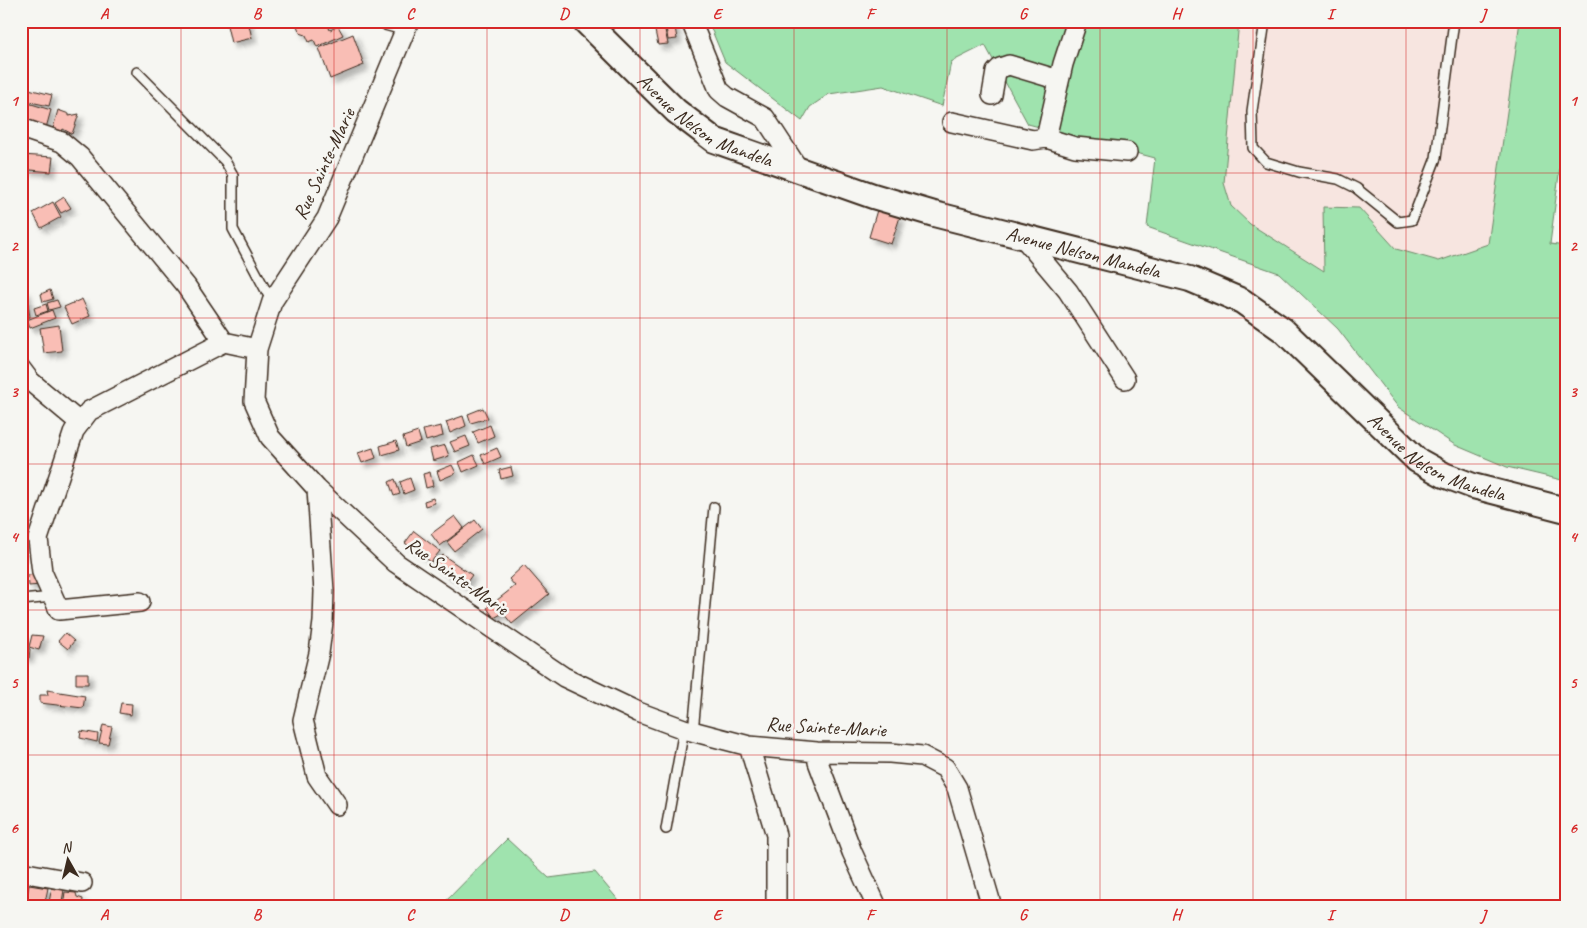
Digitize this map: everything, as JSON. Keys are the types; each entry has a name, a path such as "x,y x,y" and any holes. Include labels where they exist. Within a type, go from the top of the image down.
{"street":[{"name":"Avenue Nelson Mandela","path":"585,21 676,111 714,140 873,196 1190,279 1242,300 1295,341 1417,460 1444,476 1473,486 1566,510"},
{"path":"691,21 719,90 727,97 764,118 799,170"},
{"path":"1046,138 1059,80 1077,21"},
{"name":"Rue Sainte-Marie","path":"402,23 327,218 272,302 257,350 254,401 270,437 317,489 396,563 564,678 638,712 689,731 749,746 817,752 890,753 922,756 945,768 958,788 992,907"},
{"path":"992,95 996,72 1004,66 1010,65 1059,80"},
{"path":"952,122 1033,140 1046,138 1075,147 1127,152"},
{"path":"21,128 62,142 80,157 186,286 224,342"},
{"path":"1022,236 1068,291 1125,379"},
{"path":"140,602 59,610 42,572 38,539 79,422 89,411 224,342 257,350"},
{"path":"21,369 30,381 79,422"},
{"path":"317,489 324,591 323,622 319,653 303,720 317,776 338,805"},
{"path":"749,746 776,835 776,907"},
{"path":"817,752 818,762 852,852 877,907"},
{"path":"21,872 82,882"}],"lane":[{"path":"1265,21 1252,111 1253,148 1266,162 1299,172 1338,179 1356,188 1398,222 1405,222 1412,220 1436,158 1454,21"},
{"path":"138,72 225,161 232,175 233,228 272,302"},
{"path":"666,829 689,731 714,507"},
{"path":"21,600 53,597"}],"shaded area":[{"path":"1239,21 1520,21 1488,245 1439,261 1396,249 1359,208 1324,207 1325,271 1250,224 1231,206 1224,183"}],"green space":[{"path":"708,21 1239,21 1224,183 1231,206 1250,224 1324,271 1323,207 1359,208 1396,249 1439,261 1488,244 1520,21 1566,21 1566,120 1550,244 1566,246 1566,481 1507,467 1455,445 1398,407 1338,329 1279,273 1147,227 1155,158 1028,124 985,45 951,62 942,106 883,86 829,94 810,107 802,121 725,62"},
{"path":"507,839 549,878 595,872 624,907 440,907"}],"building":[{"path":"226,21 248,21 252,38 231,43"},
{"path":"295,21 326,21 330,30 338,26 343,35 317,47 314,40 309,42 306,35 300,33"},
{"path":"653,21 663,21 668,44 658,45"},
{"path":"665,21 674,21 677,39 668,40"},
{"path":"353,34 364,65 330,79 319,48"},
{"path":"21,87 52,95 49,106 21,100"},
{"path":"28,103 51,110 46,128 23,122"},
{"path":"58,110 69,114 69,116 79,114 72,134 63,129 61,133 53,128"},
{"path":"21,155 53,157 51,172 21,169"},
{"path":"64,197 71,208 61,213 55,203"},
{"path":"53,202 61,217 41,228 33,213"},
{"path":"877,210 900,217 891,244 869,237"},
{"path":"50,290 53,299 43,302 41,294"},
{"path":"21,291 26,291 30,317 21,318"},
{"path":"82,299 90,316 72,324 64,307"},
{"path":"57,300 60,307 49,310 47,303"},
{"path":"46,304 48,311 36,315 34,308"},
{"path":"52,310 55,318 30,328 27,320"},
{"path":"59,325 62,351 44,353 40,328"},
{"path":"483,408 488,418 471,423 468,414"},
{"path":"463,416 466,426 450,433 446,422"},
{"path":"490,425 494,436 478,443 473,432"},
{"path":"441,426 443,436 426,441 423,430"},
{"path":"418,432 421,442 406,447 403,437"},
{"path":"466,436 470,446 455,452 450,442"},
{"path":"396,441 399,450 382,455 380,446"},
{"path":"445,445 449,456 433,461 430,449"},
{"path":"373,448 376,458 362,463 358,453"},
{"path":"497,448 501,457 485,464 481,455"},
{"path":"474,455 479,465 463,472 459,462"},
{"path":"452,465 456,473 440,480 437,471"},
{"path":"511,467 513,476 501,479 499,470"},
{"path":"430,472 433,486 426,488 423,474"},
{"path":"410,478 414,490 404,494 400,482"},
{"path":"395,479 400,494 394,496 389,482"},
{"path":"433,498 435,503 425,506 424,501"},
{"path":"455,516 464,528 440,546 431,534"},
{"path":"475,520 482,529 454,551 447,542"},
{"path":"414,531 440,551 431,562 405,543"},
{"path":"443,555 472,575 464,586 435,566"},
{"path":"524,565 549,594 512,624 503,613 494,618 487,608 515,586 509,579"},
{"path":"39,574 40,585 29,586 28,575"},
{"path":"65,633 74,641 68,649 58,641"},
{"path":"32,635 43,636 39,650 29,647"},
{"path":"21,636 24,637 23,647 30,649 29,658 21,656"},
{"path":"76,673 88,673 88,684 76,684"},
{"path":"47,690 85,696 83,708 40,703 40,695 48,695"},
{"path":"121,703 132,704 131,715 119,713"},
{"path":"103,725 112,727 108,744 99,743"},
{"path":"81,731 98,734 97,742 80,738"},
{"path":"29,885 48,888 44,907 25,907"},
{"path":"52,887 64,890 61,907 48,907"},
{"path":"65,892 76,893 77,897 83,899 82,907 63,907"}]}
